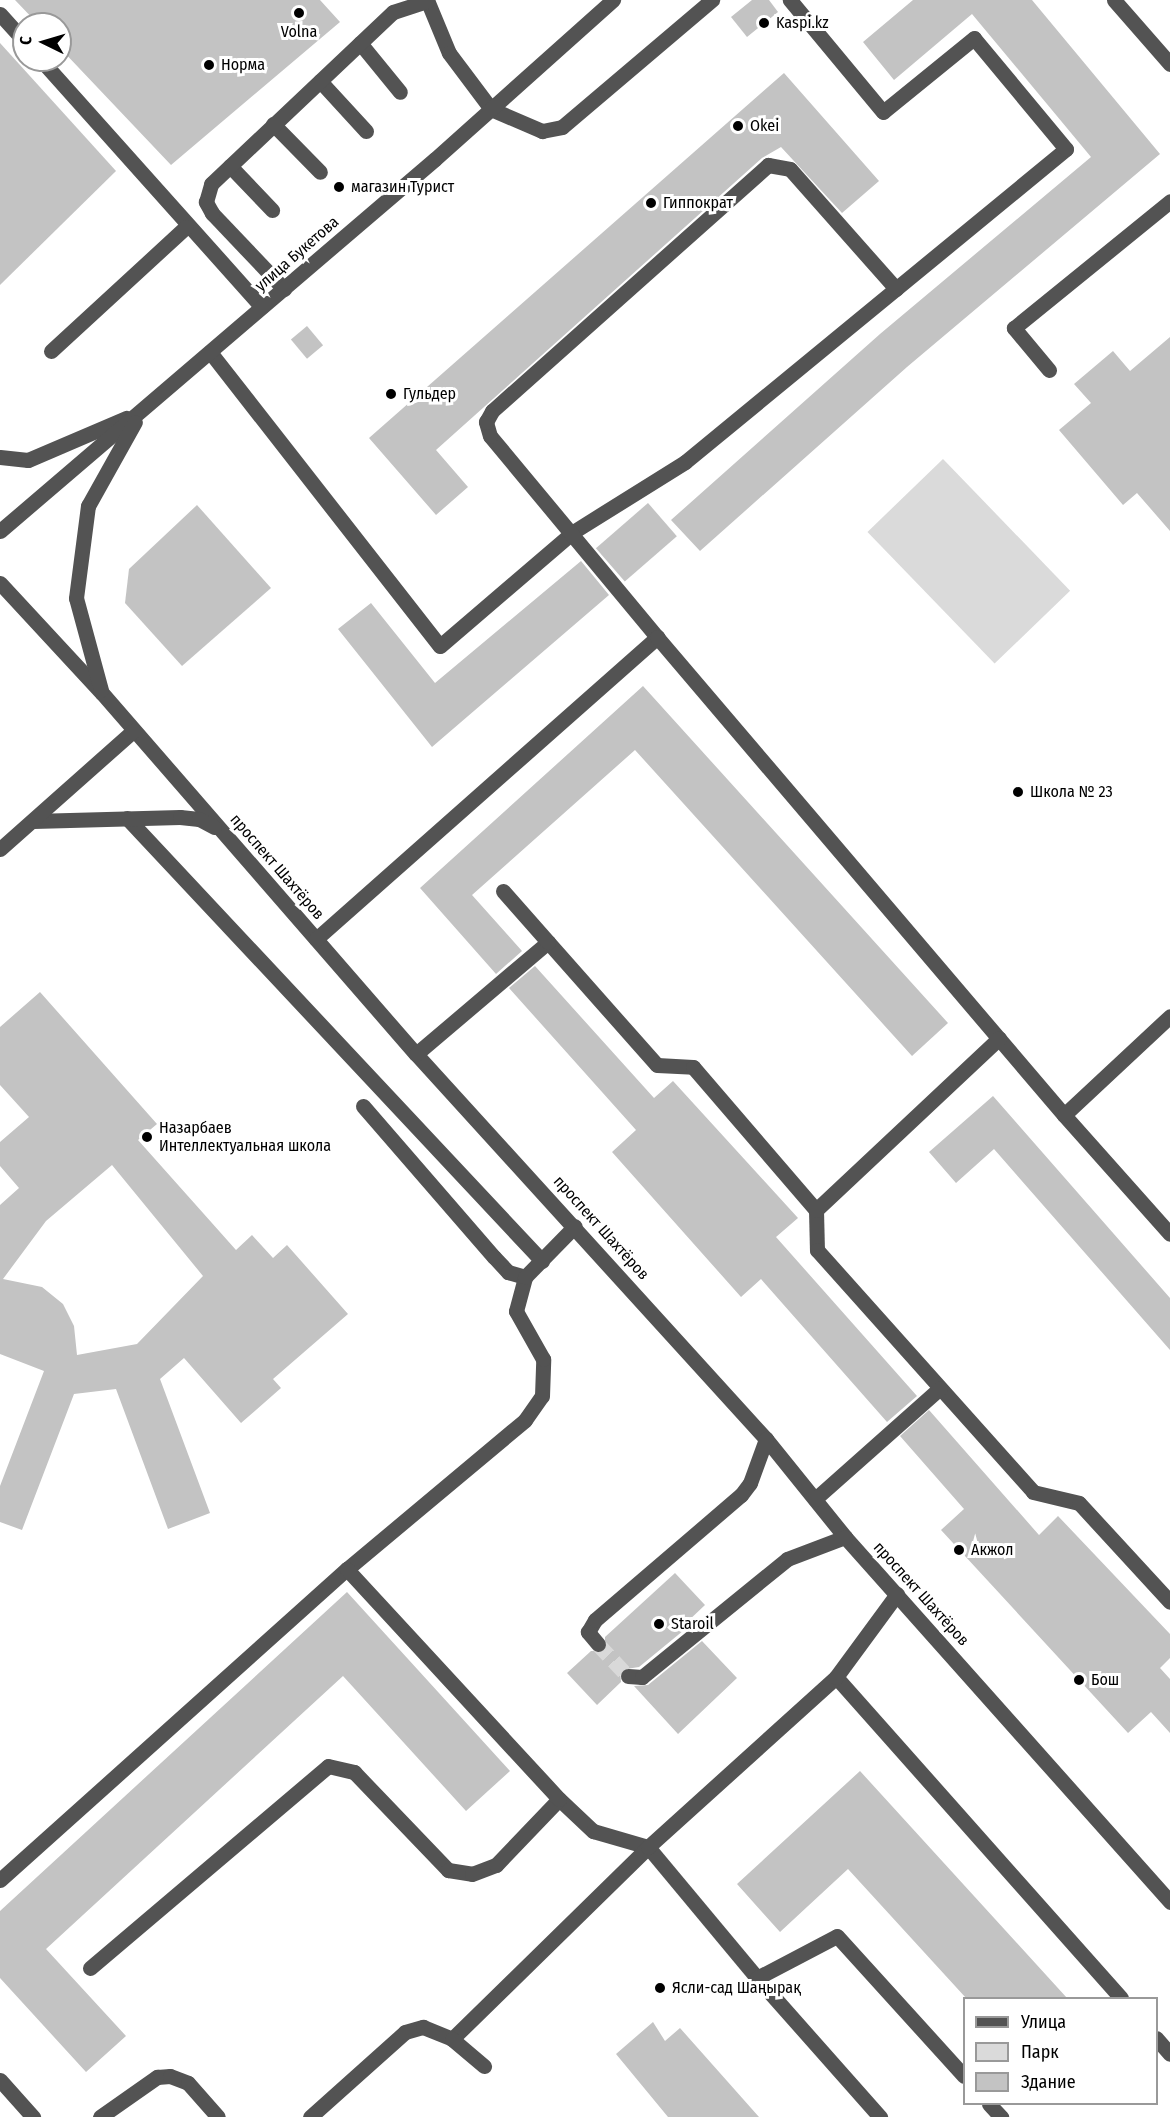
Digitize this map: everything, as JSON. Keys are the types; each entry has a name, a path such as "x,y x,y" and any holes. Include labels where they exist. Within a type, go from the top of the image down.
{"street":[{"name":"улица Букетова","path":"0,531 284,289 613,0"},
{"path":"284,289 206,202 211,184 393,12 427,1 449,53 491,109 542,131 562,127 711,0"},
{"path":"210,352 440,646 573,532 685,462 1066,149 974,38 883,112 789,0"},
{"path":"1114,0 1170,64"},
{"path":"0,14 12,28"},
{"path":"360,43 400,92"},
{"path":"50,72 186,227 262,308"},
{"path":"320,81 366,131"},
{"path":"273,124 320,172"},
{"path":"896,289 790,169 768,165 492,411 486,422 490,436 573,532 657,637 1064,1115 1170,1234"},
{"path":"230,166 272,210"},
{"path":"1049,370 1014,328 1170,201"},
{"path":"51,351 186,227"},
{"path":"0,457 28,460 140,412"},
{"path":"102,693 76,598 88,506 140,412"},
{"name":"проспект Шахтёров","path":"0,583 102,693 416,1054 575,1226 766,1439 845,1537 1170,1902"},
{"path":"316,939 657,637"},
{"path":"0,849 134,731"},
{"path":"33,821 127,818 199,819 224,833"},
{"path":"127,818 542,1261"},
{"path":"503,891 657,1065 693,1066 816,1210 817,1250 1033,1492 1079,1503 1170,1602"},
{"path":"416,1054 548,942"},
{"path":"1064,1115 1170,1016"},
{"path":"816,1210 999,1038"},
{"path":"363,1106 508,1272 525,1277"},
{"path":"0,1880 347,1569 525,1420 542,1396 543,1359 516,1311 525,1277 575,1226"},
{"path":"815,1499 940,1388"},
{"path":"598,1644 588,1632 595,1620 741,1494 750,1483 766,1439"},
{"path":"628,1676 642,1677 787,1559 845,1537"},
{"path":"347,1569 559,1799 593,1831 648,1847 757,1978 880,2117"},
{"path":"452,2039 648,1847 836,1677 897,1594"},
{"path":"836,1677 1120,1997"},
{"path":"90,1968 328,1766 354,1772 448,1870 472,1874 496,1865 559,1799"},
{"path":"757,1978 837,1936 963,2075"},
{"path":"310,2117 405,2032 423,2027 452,2039 484,2067"},
{"path":"1158,2040 1170,2054"},
{"path":"100,2117 157,2077 170,2076 188,2083 218,2117"},
{"path":"0,2080 33,2117"},
{"path":"991,2105 1001,2117"}],"green space":[{"path":"943,459 1070,591 995,664 867,532"}],"building":[{"path":"15,0 320,0 340,22 171,165 72,61 72,12 26,12"},
{"path":"752,0 769,0 778,12 747,37 731,17"},
{"path":"913,0 1032,0 1160,154 907,367 700,551 671,520 880,334 1091,157 972,14 894,80 863,42"},
{"path":"0,43 12,56 12,72 26,72 116,171 0,285"},
{"path":"784,73 879,181 842,213 781,147 762,158 436,450 468,487 436,515 369,438"},
{"path":"307,326 323,345 307,359 291,339"},
{"path":"1170,337 1170,531 1137,493 1123,505 1059,430 1091,403 1074,384 1113,351 1130,371"},
{"path":"648,503 677,536 625,581 596,548"},
{"path":"197,505 271,588 182,666 125,603 129,569"},
{"path":"581,561 609,595 432,747 338,629 371,603 435,683"},
{"path":"643,686 948,1023 912,1056 635,750 472,895 522,951 496,974 420,888"},
{"path":"535,966 654,1098 673,1081 798,1218 776,1237 917,1396 887,1422 761,1279 741,1297 612,1152 636,1130 509,988"},
{"path":"40,992 157,1124 138,1140 236,1250 252,1235 273,1258 287,1245 348,1314 273,1379 281,1388 241,1423 184,1358 160,1379 210,1513 168,1529 116,1389 74,1394 22,1530 0,1522 0,1486 44,1371 0,1354 0,1205 19,1188 0,1166 0,1142 29,1117 0,1085 0,1027","holes":["112,1165 203,1276 137,1344 77,1355 74,1326 63,1304 42,1287 3,1279 46,1221"]},
{"path":"993,1096 1170,1298 1170,1350 994,1149 956,1183 929,1152"},
{"path":"929,1410 1039,1535 1058,1516 1170,1634 1170,1658 1160,1668 1170,1679 1170,1733 1151,1712 1128,1733 941,1530 964,1509 900,1436"},
{"path":"675,1573 705,1605 686,1623 689,1626 639,1667 620,1670 621,1682 597,1705 567,1673 591,1651 605,1651 605,1637"},
{"path":"347,1592 510,1771 466,1811 343,1676 46,1949 126,2036 86,2072 0,1978 0,1911"},
{"path":"702,1641 737,1678 678,1734 634,1686 648,1685"},
{"path":"860,1771 1066,1997 965,1997 848,1869 780,1932 737,1884"},
{"path":"653,2022 665,2041 680,2028 759,2117 668,2117 616,2054"}],"tunnel":[{"path":"598,1644 628,1676"}],"place":[{"name":"Volna","path":"299,13"},
{"name":"Kaspi.kz","path":"764,23"},
{"name":"Норма","path":"209,65"},
{"name":"Okei","path":"738,126"},
{"name":"магазин Турист","path":"339,187"},
{"name":"Гиппократ","path":"651,203"},
{"name":"Гульдер","path":"391,394"},
{"name":"Школа № 23","path":"1018,792"},
{"name":"Назарбаев Интеллектуальная школа","path":"147,1137"},
{"name":"Акжол","path":"959,1550"},
{"name":"Staroil","path":"659,1624"},
{"name":"Бош","path":"1079,1680"},
{"name":"Ясли-сад Шаңырақ","path":"660,1988"}]}
